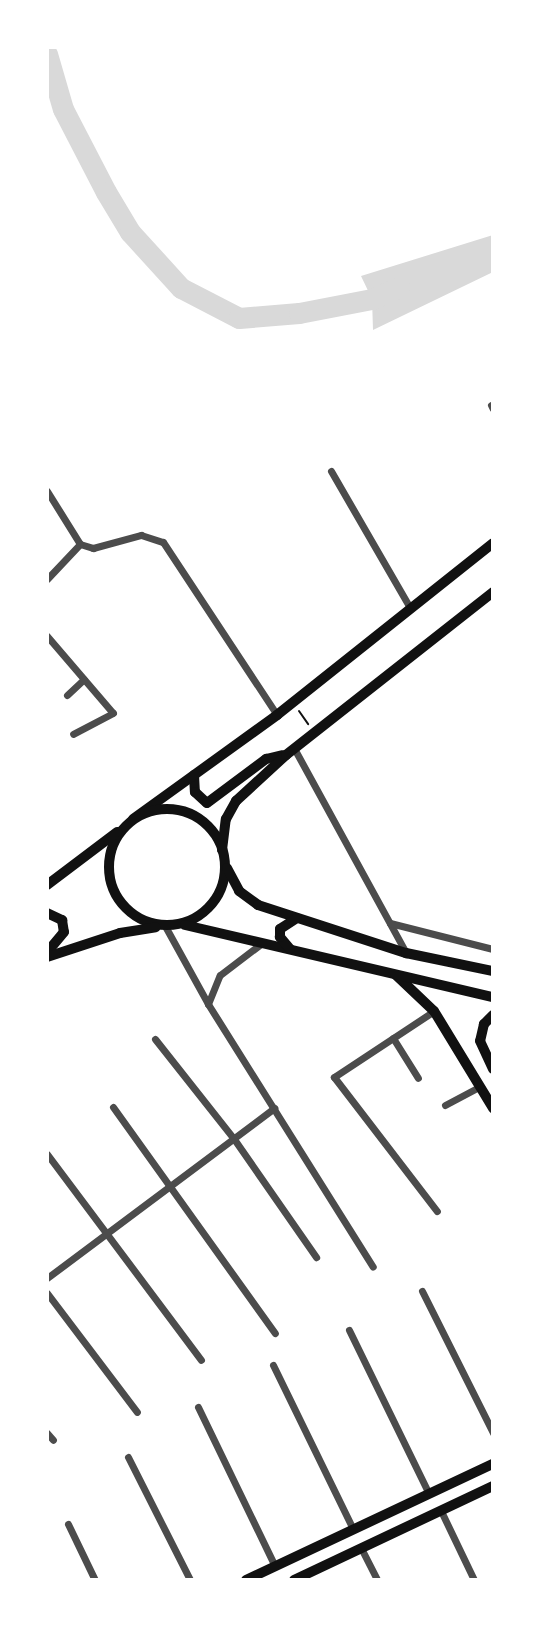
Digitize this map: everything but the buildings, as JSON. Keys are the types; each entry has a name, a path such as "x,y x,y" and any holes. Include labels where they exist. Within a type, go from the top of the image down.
{"main road":[{"path":"47,885 277,715 409,606 493,543"},
{"path":"222,850 224,827 236,801 290,752 493,592"},
{"path":"194,775 195,792 206,803 266,759 290,752"},
{"path":"165,926 144,921 125,909 111,884 109,855 122,829 133,819 158,809 185,812 208,826 244,897 297,918 407,953 493,971"},
{"path":"179,925 214,902 225,862"},
{"path":"47,912 62,920 64,932 47,955"},
{"path":"290,949 280,929 297,918"},
{"path":"47,955 120,933 179,925 493,997"},
{"path":"396,975 434,1011 493,1108"},
{"path":"493,1015 484,1024 480,1041 493,1069"},
{"path":"246,1580 493,1464"},
{"path":"294,1580 493,1486"}],"street":[{"path":"331,471 409,606"},
{"path":"47,491 80,544 93,548 141,535 163,542 277,715"},
{"path":"47,579 80,544"},
{"path":"47,636 113,713 73,734"},
{"path":"68,695 84,679"},
{"path":"290,752 407,953"},
{"path":"390,923 493,949"},
{"path":"165,926 208,1004 373,1267"},
{"path":"208,1004 220,975 264,943"},
{"path":"434,1011 334,1077 438,1212"},
{"path":"393,1038 418,1078"},
{"path":"155,1039 234,1139 316,1257"},
{"path":"445,1105 480,1086"},
{"path":"113,1107 275,1333"},
{"path":"47,1279 274,1108"},
{"path":"47,1154 201,1360"},
{"path":"422,1291 493,1433"},
{"path":"47,1293 137,1412"},
{"path":"349,1330 429,1494"},
{"path":"273,1366 353,1530"},
{"path":"198,1407 275,1566"},
{"path":"47,1433 53,1440"},
{"path":"128,1457 190,1580"},
{"path":"441,1510 474,1580"},
{"path":"68,1524 94,1580"},
{"path":"362,1548 377,1580"}],"path":[{"path":"293,702 315,733"}],"shaded area":[{"path":"493,235 493,272 373,330 372,299 361,276"}],"waterway":[{"path":"47,54 63,109 106,192 130,232 181,288 239,318 299,313 372,299 399,287"}]}
